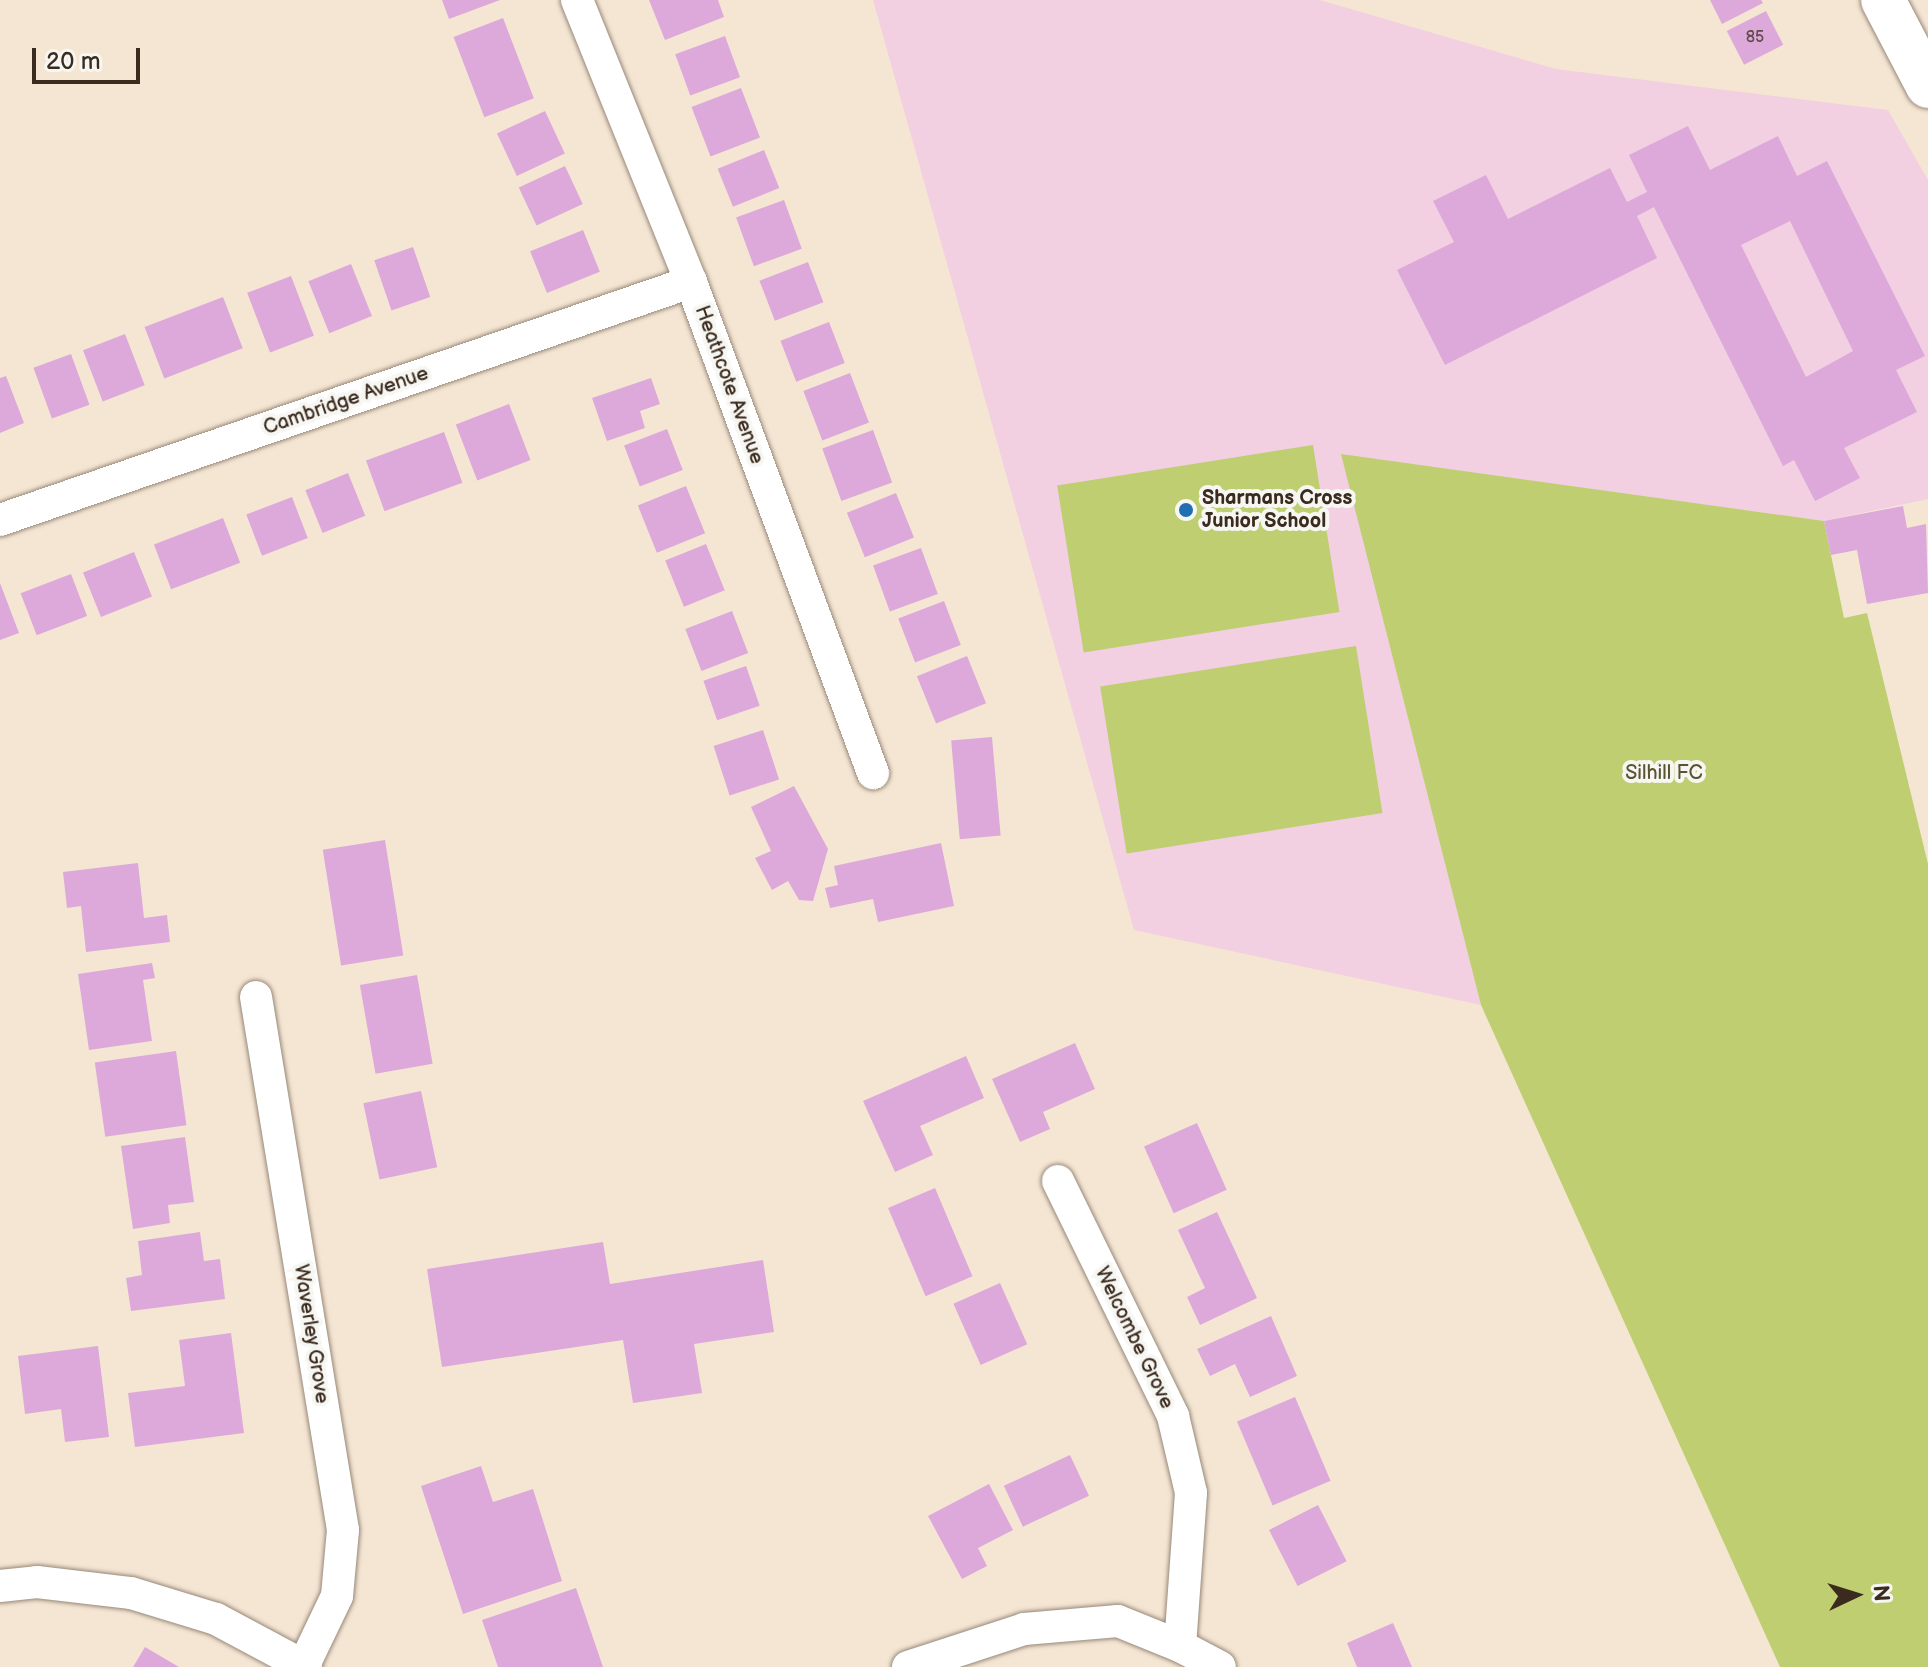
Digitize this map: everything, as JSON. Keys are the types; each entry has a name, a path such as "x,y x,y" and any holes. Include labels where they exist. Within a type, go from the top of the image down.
{"street":[{"name":"Heathcote Avenue","path":"577,0 691,282 873,773"},
{"path":"1883,0 1928,86"},
{"name":"Cambridge Avenue","path":"0,520 691,282"},
{"name":"Waverley Grove","path":"256,997 343,1530 337,1596 305,1666"},
{"name":"Welcombe Grove","path":"1058,1181 1173,1416 1191,1493 1180,1646"},
{"path":"0,1586 37,1582 131,1593 216,1619 305,1666"},
{"path":"908,1667 1024,1629 1118,1621 1180,1646 1220,1667"}],"shaded area":[{"name":"Sharmans Cross Junior School","path":"873,0 1320,0 1556,69 1888,110 1928,180 1928,499 1824,521 1342,455 1481,1005 1134,930"}],"green space":[{"path":"1313,445 1339,612 1084,652 1057,486"},
{"name":"Silhill FC","path":"1341,454 1824,521 1844,618 1867,613 1928,864 1928,1667 1780,1667 1481,1005"},
{"path":"1356,646 1382,813 1127,853 1100,687"}],"building":[{"path":"442,0 500,0 449,19"},
{"path":"649,0 718,0 724,17 665,40"},
{"path":"1710,0 1761,0 1763,3 1722,24"},
{"path":"1766,11 1783,45 1744,65 1727,31"},
{"path":"503,18 534,98 484,117 454,37"},
{"path":"725,36 740,77 690,95 675,54"},
{"path":"741,88 760,137 711,156 692,107"},
{"path":"545,111 565,154 517,176 497,133"},
{"path":"1688,126 1710,170 1778,136 1797,176 1827,161 1925,356 1896,370 1917,412 1844,448 1860,478 1815,501 1794,460 1783,466 1654,207 1637,216 1657,258 1445,365 1397,270 1454,242 1433,201 1486,175 1508,219 1610,168 1627,202 1647,192 1629,155","holes":["1790,221 1853,351 1806,377 1741,245"]},
{"path":"764,150 779,188 733,207 718,169"},
{"path":"565,166 583,204 537,226 519,188"},
{"path":"784,200 802,249 754,266 736,217"},
{"path":"583,230 600,272 547,293 530,251"},
{"path":"413,247 430,297 391,310 374,260"},
{"path":"808,262 823,302 775,321 759,281"},
{"path":"351,264 372,316 329,333 308,281"},
{"path":"291,276 314,336 270,353 247,293"},
{"path":"223,297 243,348 164,378 145,327"},
{"path":"829,322 845,363 796,382 780,341"},
{"path":"125,334 145,385 103,401 83,350"},
{"path":"71,354 89,405 52,418 33,368"},
{"path":"850,373 869,422 822,440 803,391"},
{"path":"6,376 24,423 0,433 0,378"},
{"path":"651,378 660,404 640,411 645,428 607,441 592,398"},
{"path":"509,404 531,460 477,480 456,424"},
{"path":"667,429 683,470 640,487 624,445"},
{"path":"873,430 892,483 841,501 822,448"},
{"path":"444,432 462,483 384,511 366,460"},
{"path":"348,473 365,516 323,533 305,490"},
{"path":"686,486 705,533 657,553 638,505"},
{"path":"896,493 914,538 865,557 847,513"},
{"path":"292,497 308,538 262,556 246,515"},
{"path":"1903,506 1907,528 1926,524 1928,593 1867,604 1857,550 1831,555 1824,521"},
{"path":"223,518 240,563 171,589 154,545"},
{"path":"706,544 725,590 684,607 665,560"},
{"path":"921,548 938,594 890,611 873,565"},
{"path":"134,552 152,597 101,617 83,573"},
{"path":"71,574 87,616 37,635 21,593"},
{"path":"0,583 19,633 0,640"},
{"path":"944,601 961,645 915,662 898,619"},
{"path":"732,611 748,653 701,671 685,629"},
{"path":"967,656 986,703 936,724 917,676"},
{"path":"746,666 760,706 717,720 703,681"},
{"path":"763,730 779,779 730,796 714,746"},
{"path":"992,737 1001,836 960,839 951,741"},
{"path":"794,786 828,849 813,901 799,900 788,881 772,890 755,858 771,851 751,807"},
{"path":"385,840 403,956 341,965 323,850"},
{"path":"941,843 954,906 878,922 873,899 830,908 825,888 838,885 834,866"},
{"path":"138,863 144,918 167,915 170,942 86,952 81,906 67,908 63,872"},
{"path":"152,963 155,978 143,980 152,1041 89,1050 78,974"},
{"path":"417,975 433,1064 376,1074 360,985"},
{"path":"1075,1043 1095,1089 1043,1112 1050,1129 1020,1142 992,1079"},
{"path":"176,1051 186,1125 105,1137 95,1062"},
{"path":"966,1056 984,1098 920,1126 933,1155 895,1172 863,1101"},
{"path":"421,1091 437,1167 380,1180 363,1103"},
{"path":"1197,1123 1227,1190 1174,1213 1144,1147"},
{"path":"185,1137 194,1202 168,1205 170,1223 133,1229 121,1146"},
{"path":"935,1188 973,1276 926,1296 888,1208"},
{"path":"1217,1212 1257,1298 1200,1325 1187,1297 1205,1288 1178,1230"},
{"path":"200,1232 204,1261 220,1259 225,1299 131,1311 126,1278 142,1275 138,1241"},
{"path":"603,1242 610,1284 763,1260 774,1332 694,1344 702,1393 633,1403 623,1340 442,1367 427,1269"},
{"path":"1000,1283 1027,1344 981,1365 953,1304"},
{"path":"1271,1316 1297,1376 1250,1397 1235,1364 1210,1376 1197,1349"},
{"path":"231,1333 244,1433 135,1447 128,1393 185,1386 179,1340"},
{"path":"98,1346 109,1437 65,1442 61,1409 25,1414 18,1356"},
{"path":"1295,1397 1331,1481 1273,1505 1237,1422"},
{"path":"1070,1455 1089,1496 1023,1527 1004,1486"},
{"path":"481,1466 493,1502 533,1489 562,1581 463,1614 421,1486"},
{"path":"989,1484 1013,1530 978,1548 987,1566 962,1579 928,1516"},
{"path":"1318,1505 1347,1561 1298,1586 1269,1530"},
{"path":"576,1588 603,1667 498,1667 482,1620"},
{"path":"1393,1623 1412,1667 1357,1667 1347,1643"},
{"path":"145,1647 179,1667 133,1667"}],"place":[{"name":"Sharmans Cross Junior School","path":"1186,510"}]}
